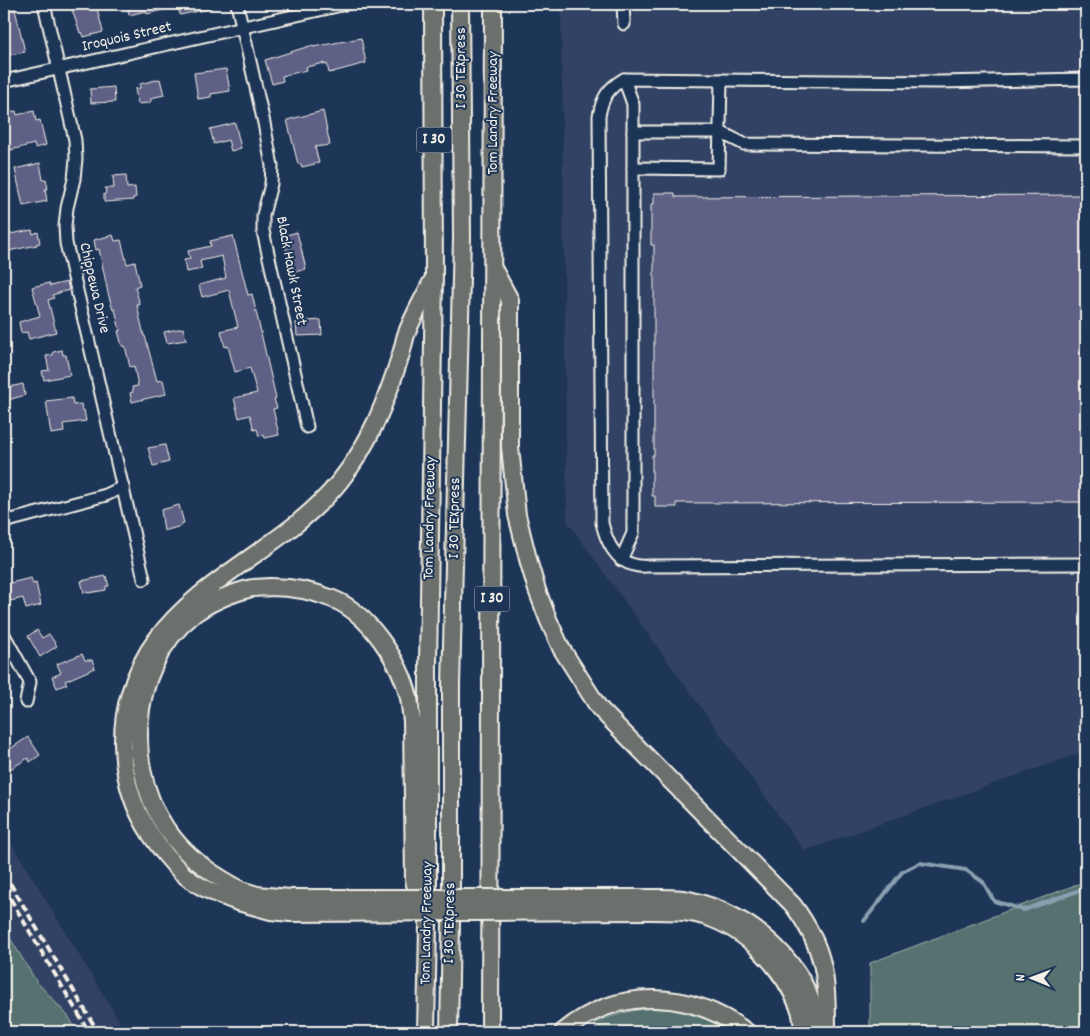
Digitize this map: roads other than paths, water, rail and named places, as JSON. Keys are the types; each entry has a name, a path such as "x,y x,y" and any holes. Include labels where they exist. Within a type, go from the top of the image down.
{"highway":[{"name":"Tom Landry Freeway","path":"426,1032 428,666 434,276 434,4"},
{"name":"I 30 TEXpress","path":"449,1032 451,686 462,237 460,4"},
{"name":"Tom Landry Freeway","path":"490,1032 493,4"},
{"path":"492,268 510,300 510,446 517,515 529,563 548,619 561,648 599,708 793,905 805,922 816,943 823,965 827,989 827,1032"},
{"path":"434,276 406,334 379,416 362,451 340,482 294,528 223,578 191,604 165,628 143,660 130,694 125,717 123,759 134,804 159,846 183,874 215,894 290,898 650,904 681,899 706,905 726,913 765,937 795,969 807,991 818,1032"},
{"path":"239,896 216,876 193,860 174,840 156,814 146,791 139,758 139,720 154,666 164,648 179,628 194,614 249,588 281,587 300,589 334,599 353,612 378,634 396,662 403,680 409,697 412,721 414,881 428,925"},
{"path":"650,904 673,911 704,916 720,923 748,941 770,961 790,988 800,1011 804,1032"},
{"path":"563,1032 592,1012 614,1004 635,1000 660,999 684,1001 709,1010 733,1022 747,1032"}],"street":[{"name":"Chippewa Drive","path":"44,4 74,140 76,159 66,217 66,244 124,486 144,579"},
{"name":"Black Hawk Street","path":"237,4 272,166 271,184 262,215 263,231 307,427"},
{"name":"Iroquois Street","path":"4,81 346,4"},
{"path":"624,4 624,24"},
{"path":"1086,79 939,82 624,79 614,84 605,94 599,116 602,523 605,537 621,560 635,566 1086,564"},
{"path":"621,560 633,533 633,132 632,104 624,79"},
{"path":"633,168 719,169 721,80"},
{"path":"633,132 720,132 744,144 1086,146"},
{"path":"4,522 106,495 124,486"},
{"path":"4,635 30,682 26,702"}],"waterway":[{"path":"864,921 902,872 920,863 966,870 983,882 994,901 1024,910 1086,888"}],"railway":[{"path":"4,873 98,1032"},
{"path":"4,888 89,1032"}]}
